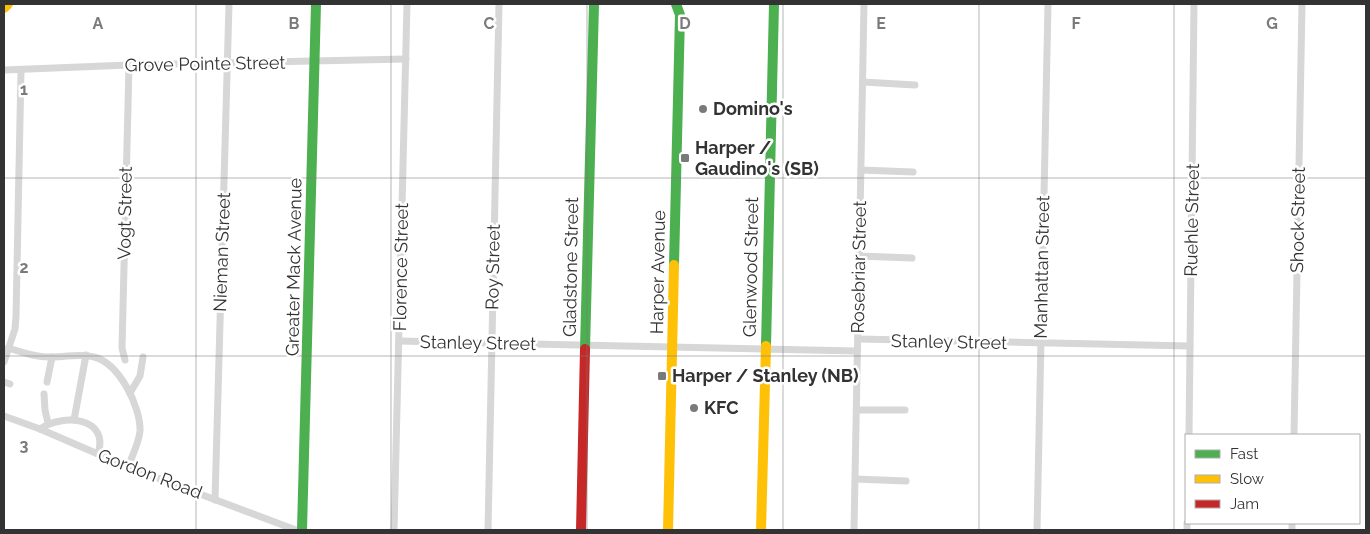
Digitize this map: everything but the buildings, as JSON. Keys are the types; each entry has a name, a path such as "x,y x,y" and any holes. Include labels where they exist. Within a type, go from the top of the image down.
{"street":[{"path":"4,8 8,4"},
{"name":"Nieman Street","path":"215,500 229,4"},
{"name":"Greater Mack Avenue","path":"302,530 316,4"},
{"name":"Florence Street","path":"394,530 407,4"},
{"name":"Roy Street","path":"488,530 499,4"},
{"name":"Gladstone Street","path":"581,530 594,4"},
{"name":"Harper Avenue","path":"668,530 680,16 676,4"},
{"name":"Harper Avenue","path":"680,16 685,4"},
{"name":"Glenwood Street","path":"761,530 774,4"},
{"name":"Rosebriar Street","path":"854,530 864,4"},
{"name":"Manhattan Street","path":"1037,530 1048,4"},
{"name":"Ruehle Street","path":"1189,434 1194,4"},
{"name":"Shock Street","path":"1294,434 1302,4"},
{"name":"Grove Pointe Street","path":"4,70 129,65 406,59"},
{"name":"Vogt Street","path":"125,360 122,348 129,65"},
{"path":"4,362 15,329 16,316 21,70"},
{"path":"863,82 915,85"},
{"path":"861,170 912,172"},
{"path":"859,256 912,258"},
{"name":"Stanley Street","path":"858,340 1190,346"},
{"name":"Stanley Street","path":"399,341 857,351"},
{"path":"8,348 30,355 52,357 86,355 98,358 109,366 130,393 137,414 140,431 128,467"},
{"path":"74,420 86,355"},
{"path":"48,382 52,357"},
{"path":"130,393 140,376 143,357"},
{"path":"44,394 48,423"},
{"path":"857,410 905,410"},
{"name":"Gordon Road","path":"4,416 40,429 128,467 296,530"},
{"path":"40,429 48,423 61,420 74,420 86,424 98,432 101,442 98,454"},
{"path":"856,479 906,481"}],"traffic: fast":[{"path":"302,530 316,4"},
{"path":"585,349 594,4"},
{"path":"674,265 680,15 676,4"},
{"path":"766,346 774,4"}],"traffic: slow":[{"path":"4,8 8,4"},
{"path":"668,530 674,265"},
{"path":"761,530 766,346"}],"traffic: jam":[{"path":"581,530 585,349"}],"place":[{"name":"Domino's","path":"703,109"},
{"name":"Harper / Gaudino's (SB)","path":"685,158"},
{"name":"Harper / Stanley (NB)","path":"662,376"},
{"name":"KFC","path":"694,408"}]}
